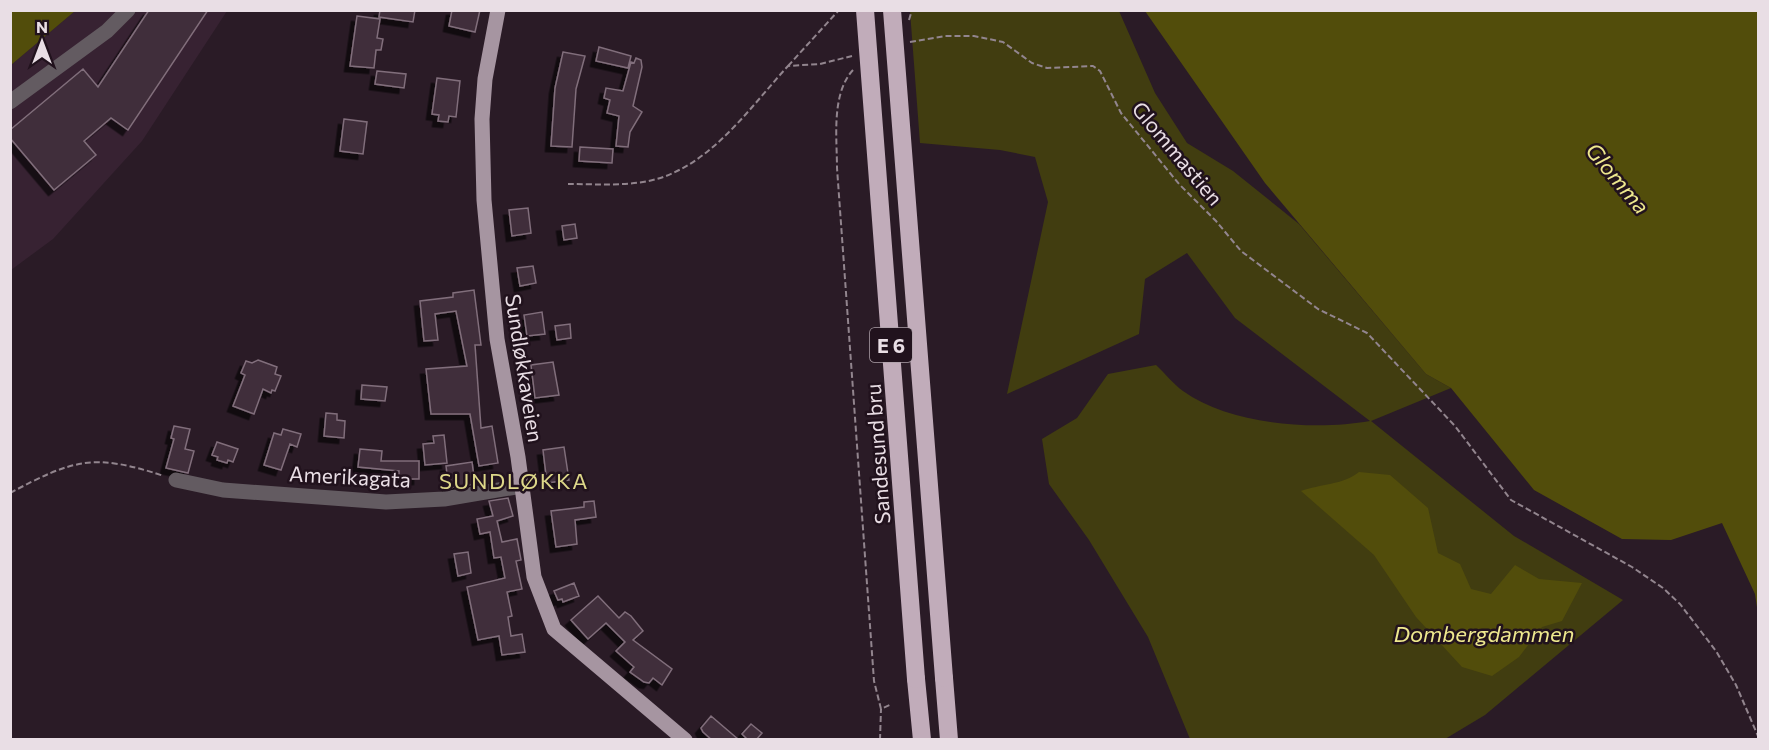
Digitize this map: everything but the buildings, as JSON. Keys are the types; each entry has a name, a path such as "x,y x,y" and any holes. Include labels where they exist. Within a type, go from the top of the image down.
{"highway":[{"name":"Sandesund bru","path":"865,10 922,740"},
{"name":"E 6","path":"892,10 949,740"}],"main road":[{"name":"Sundløkkaveien","path":"498,10 485,79 482,119 484,200 497,339 522,486 534,577 554,629 685,740"}],"street":[{"path":"10,102 107,31 128,10"},
{"name":"Amerikagata","path":"176,480 223,490 386,502 444,499 522,486"}],"path":[{"path":"568,184 613,184 672,174 697,159 727,132 839,10"},
{"path":"908,24 912,10"},
{"name":"Glommastien","path":"904,43 945,36 974,36 1003,42 1026,59 1047,68 1093,66 1100,70 1121,113 1179,184 1216,221 1241,251 1318,309 1367,333 1455,426 1511,500 1632,567 1663,588 1689,615 1716,651 1736,685 1758,736"},
{"path":"788,66 820,64 862,53"},
{"path":"856,66 843,85 838,119 837,168 874,681 881,709 880,740"},
{"path":"10,493 53,470 96,460 124,463 176,480"},
{"path":"881,709 892,704"}],"shaded area":[{"path":"75,11 227,11 142,141 53,239 11,270 11,65"},
{"path":"910,11 1119,11 1155,93 1187,143 1233,171 1299,224 1426,374 1451,388 1371,421 1514,536 1623,600 1485,715 1445,739 1190,739 1148,637 1089,540 1049,484 1042,439 1077,418 1108,374 1156,365 1179,388 1202,402 1248,418 1299,425 1370,421 1235,318 1187,253 1145,279 1139,334 1007,394 1048,202 1035,157 1000,150 920,143"}],"water":[{"path":"11,10 75,10 75,11 11,65"},
{"name":"Glomma","path":"1145,11 1758,11 1758,614 1755,594 1722,523 1671,540 1622,539 1534,490 1451,388 1426,374 1265,183"},
{"name":"Dombergdammen","path":"1359,472 1390,475 1428,508 1438,553 1460,564 1471,589 1491,594 1515,565 1539,579 1582,583 1562,621 1542,627 1519,657 1492,676 1462,667 1416,617 1374,555 1301,491 1339,482"}],"district":[{"name":"SUNDLØKKA","path":"514,480"}]}
